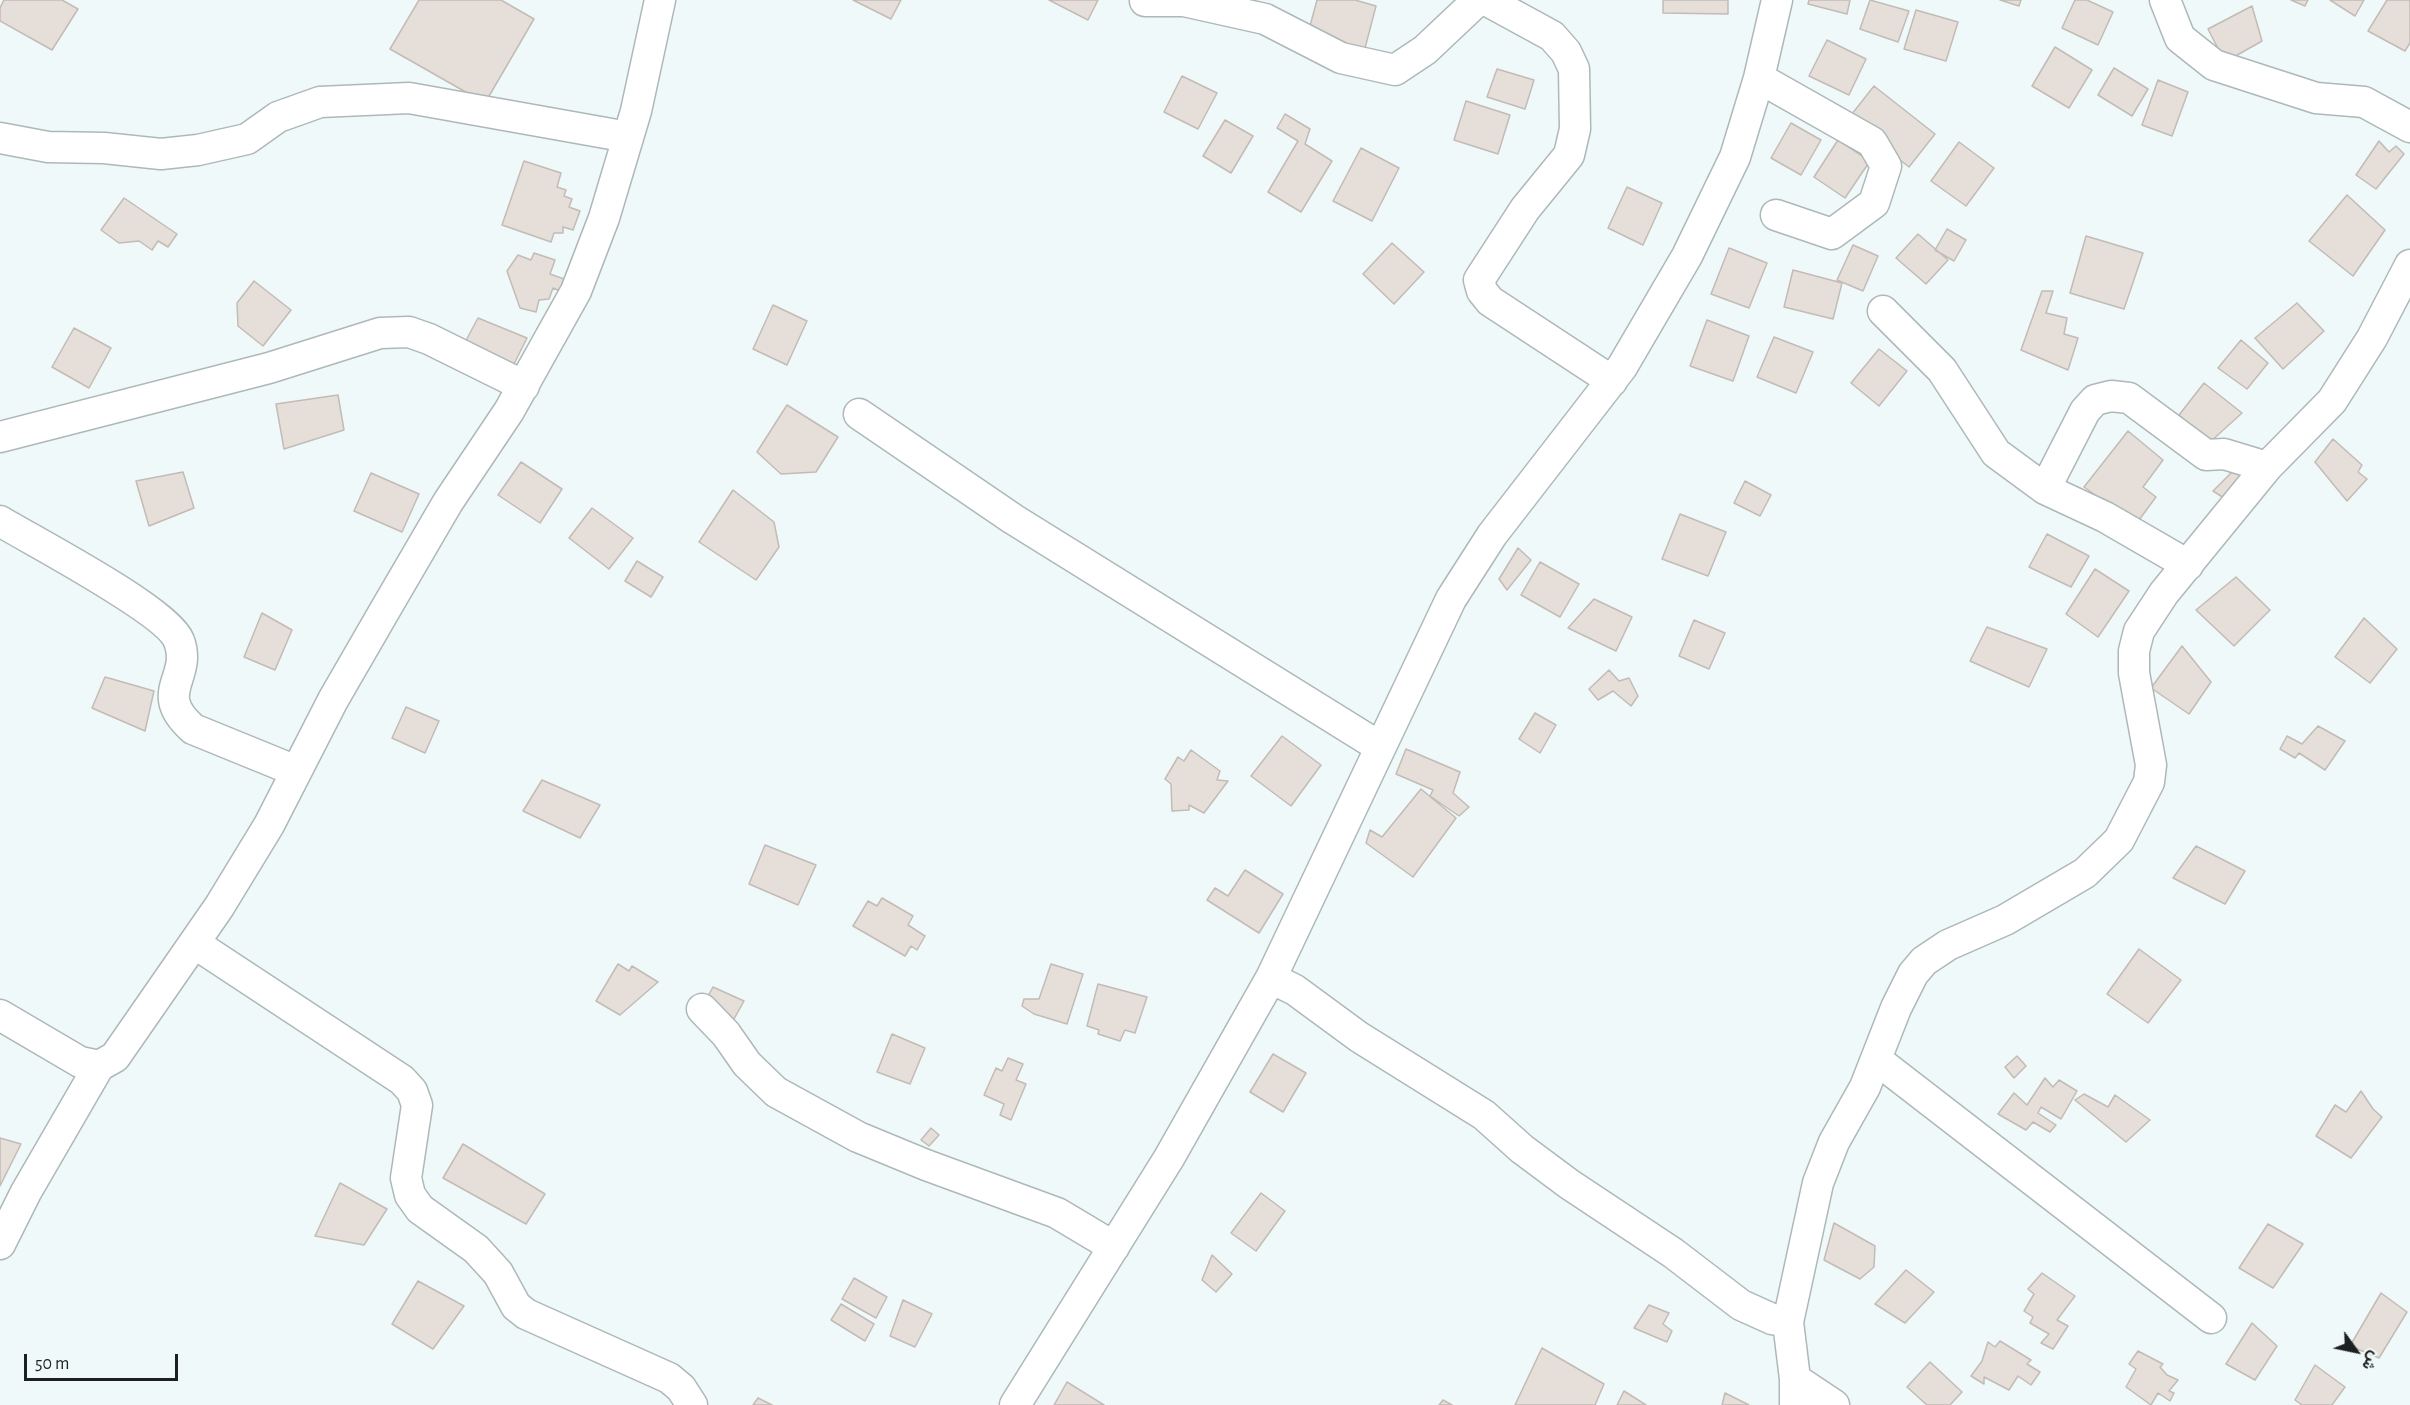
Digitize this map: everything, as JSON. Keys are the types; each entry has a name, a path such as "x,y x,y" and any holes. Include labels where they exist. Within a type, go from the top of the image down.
{"street":[{"path":"0,1244 26,1192 99,1066 115,1057 219,907 269,825 333,700 448,502 524,386 576,291 604,218 628,138 660,0"},
{"path":"1145,2 1184,1 1265,19 1341,58 1395,70 1425,50 1478,0"},
{"path":"1486,0 1552,36 1566,52 1574,69 1575,129 1569,156 1525,209 1485,267 1479,280 1482,291 1490,301 1612,381"},
{"path":"1015,1405 1169,1158 1271,978 1451,599 1492,535 1612,381 1687,256 1735,157 1760,78 1777,0"},
{"path":"2165,0 2180,38 2214,64 2316,98 2364,102 2410,127"},
{"path":"1760,78 1872,142 1886,166 1874,203 1832,234 1776,215"},
{"path":"0,138 48,147 104,148 161,154 198,150 247,139 278,117 320,102 409,98 628,138"},
{"path":"1834,1405 1795,1392 1788,1322 1818,1183 1834,1142 1877,1060 1896,1008 1913,974 1924,961 1948,945 2005,920 2085,873 2119,840 2145,792 2151,765 2134,673 2134,651 2139,631 2164,593 2267,467 2332,401 2372,338 2410,265"},
{"path":"1883,311 1942,370 1996,453 2045,489 2105,517 2188,565"},
{"path":"0,437 269,368 380,333 409,332 429,339 524,386"},
{"path":"2045,489 2085,411 2094,400 2111,396 2128,398 2206,455 2224,453 2267,467"},
{"path":"860,414 1013,519 1380,747"},
{"path":"0,521 143,606 170,628 179,639 182,652 172,704 179,717 192,729 296,771"},
{"path":"194,943 402,1080 412,1090 417,1105 405,1178 410,1195 420,1209 476,1249 498,1273 516,1306 545,1323 669,1378 681,1388 692,1405"},
{"path":"1271,978 1295,990 1359,1037 1484,1114 1522,1149 1569,1184 1673,1253 1741,1305 1772,1319 1788,1322"},
{"path":"702,1009 726,1034 747,1064 776,1092 858,1137 1056,1213 1114,1247"},
{"path":"0,1015 80,1062 99,1066"},
{"path":"1877,1060 2211,1318"}],"building":[{"path":"4,0 62,0 78,9 52,50 0,21 0,8"},
{"path":"419,0 501,0 534,19 485,103 390,49"},
{"path":"853,0 901,0 891,19"},
{"path":"1049,0 1098,0 1088,20"},
{"path":"1317,0 1355,0 1376,6 1364,52 1307,37"},
{"path":"1663,0 1728,0 1728,14 1663,13"},
{"path":"1809,0 1850,0 1847,14 1808,4"},
{"path":"1870,0 1909,11 1898,42 1860,29"},
{"path":"2000,0 2021,0 2019,6"},
{"path":"2075,0 2087,0 2113,12 2098,45 2062,28"},
{"path":"2291,0 2308,0 2305,6"},
{"path":"2330,0 2364,0 2355,16"},
{"path":"2387,0 2410,0 2410,43 2405,51 2368,31"},
{"path":"2252,6 2262,41 2225,62 2208,29"},
{"path":"1916,10 1958,22 1946,61 1904,49"},
{"path":"1827,40 1866,59 1849,95 1809,76"},
{"path":"2055,47 2092,70 2069,108 2032,86"},
{"path":"2114,68 2148,89 2132,116 2098,95"},
{"path":"1497,69 1534,80 1525,109 1487,97"},
{"path":"1182,76 1217,93 1198,129 1164,112"},
{"path":"2158,80 2188,92 2172,136 2142,125"},
{"path":"1874,86 1935,134 1909,167 1848,119"},
{"path":"1466,101 1510,115 1498,154 1454,140"},
{"path":"1285,114 1310,129 1305,144 1332,161 1301,212 1268,192 1298,141 1277,128"},
{"path":"1225,120 1253,136 1231,173 1203,156"},
{"path":"1791,123 1821,140 1801,175 1771,158"},
{"path":"1838,140 1870,161 1845,198 1814,177"},
{"path":"2379,141 2389,152 2396,146 2404,154 2376,189 2356,175"},
{"path":"1959,142 1994,168 1966,206 1931,181"},
{"path":"1361,148 1399,168 1372,221 1333,201"},
{"path":"524,161 561,173 557,187 566,190 564,196 572,199 569,207 580,211 573,230 563,227 563,233 554,233 551,242 502,225"},
{"path":"1627,187 1662,203 1643,245 1608,228"},
{"path":"2347,195 2385,230 2353,276 2309,241"},
{"path":"124,198 177,234 168,247 158,241 152,250 139,241 119,243 101,230"},
{"path":"1947,229 1966,240 1954,261 1935,250"},
{"path":"1918,234 1948,260 1926,284 1896,258"},
{"path":"2086,236 2143,253 2124,309 2070,293"},
{"path":"1392,243 1424,272 1394,304 1363,274"},
{"path":"1853,245 1878,256 1863,291 1837,280"},
{"path":"1729,248 1767,263 1749,308 1711,294"},
{"path":"534,253 555,260 550,274 564,279 560,291 553,288 549,299 539,300 536,312 520,308 507,271 518,255 531,260"},
{"path":"1793,270 1842,283 1833,319 1784,307"},
{"path":"254,281 291,310 263,346 238,326 237,303"},
{"path":"2042,291 2053,291 2046,313 2067,318 2064,334 2078,338 2068,370 2021,350"},
{"path":"2297,303 2324,331 2283,369 2255,338"},
{"path":"773,305 807,321 787,365 753,349"},
{"path":"478,318 527,338 512,368 463,346"},
{"path":"1707,320 1749,336 1733,381 1690,366"},
{"path":"74,328 111,348 89,388 52,367"},
{"path":"1774,337 1813,352 1796,393 1757,377"},
{"path":"2241,340 2268,363 2247,389 2218,368"},
{"path":"1879,349 1907,371 1879,406 1851,383"},
{"path":"2204,383 2242,413 2209,443 2179,415"},
{"path":"338,395 344,430 284,449 276,404"},
{"path":"787,405 838,437 816,472 781,474 757,452"},
{"path":"2128,431 2163,460 2143,487 2156,497 2136,524 2084,487"},
{"path":"2333,439 2362,465 2358,472 2367,479 2347,501 2315,462"},
{"path":"521,462 562,489 540,523 498,495"},
{"path":"2234,470 2246,478 2227,500 2213,491"},
{"path":"183,472 194,508 149,526 136,481"},
{"path":"371,473 419,494 402,532 354,511"},
{"path":"1745,481 1771,495 1760,516 1734,503"},
{"path":"733,490 774,522 779,547 756,580 699,542"},
{"path":"592,508 633,538 609,569 569,538"},
{"path":"1680,514 1726,532 1708,576 1662,559"},
{"path":"2047,534 2089,556 2071,587 2029,567"},
{"path":"1518,548 1531,560 1507,590 1499,579"},
{"path":"637,561 663,577 651,597 625,581"},
{"path":"1540,562 1579,584 1560,617 1521,595"},
{"path":"2095,569 2129,591 2098,637 2066,614"},
{"path":"2236,577 2270,610 2234,646 2196,610"},
{"path":"1594,599 1632,617 1616,651 1568,628"},
{"path":"262,613 292,630 275,670 244,657"},
{"path":"2364,618 2397,649 2370,683 2335,657"},
{"path":"1694,620 1725,633 1709,669 1679,656"},
{"path":"1987,627 2047,649 2029,687 1970,661"},
{"path":"2182,646 2211,682 2189,714 2151,688"},
{"path":"1609,670 1619,681 1629,678 1638,696 1631,706 1613,691 1598,700 1589,689"},
{"path":"105,677 154,691 145,731 92,708"},
{"path":"406,707 439,721 425,753 392,738"},
{"path":"1535,713 1556,725 1540,753 1519,739"},
{"path":"2318,726 2345,741 2325,770 2299,753 2295,758 2280,749 2287,736 2302,744"},
{"path":"1282,736 1321,765 1291,806 1251,776"},
{"path":"1406,749 1460,772 1453,793 1469,807 1459,816 1430,796 1433,790 1396,774"},
{"path":"1191,750 1220,771 1217,780 1228,781 1204,813 1189,805 1189,810 1172,811 1171,784 1165,779 1178,757 1184,761"},
{"path":"542,780 600,805 580,838 523,811"},
{"path":"1421,789 1456,818 1413,877 1366,843 1370,830 1382,837"},
{"path":"765,845 816,865 798,905 749,884"},
{"path":"2196,846 2245,871 2225,904 2173,878"},
{"path":"1245,870 1283,894 1259,933 1207,900 1215,888 1228,896"},
{"path":"882,898 913,916 908,925 925,936 917,950 911,946 905,956 853,926 868,901 877,906"},
{"path":"2139,949 2181,980 2148,1023 2107,994"},
{"path":"618,964 629,971 632,966 658,982 620,1015 596,1001"},
{"path":"1051,964 1083,974 1067,1024 1034,1014 1022,1006 1024,999 1039,999"},
{"path":"1098,984 1147,997 1135,1033 1125,1030 1120,1041 1098,1034 1099,1030 1087,1026"},
{"path":"713,987 744,1001 734,1019 705,1001"},
{"path":"892,1034 925,1048 910,1084 877,1072"},
{"path":"1273,1054 1306,1073 1283,1112 1250,1092"},
{"path":"2017,1056 2026,1066 2014,1078 2005,1067"},
{"path":"1008,1058 1023,1064 1016,1080 1026,1084 1011,1120 1000,1115 1004,1104 984,1095 996,1068 1002,1071"},
{"path":"2045,1078 2053,1087 2059,1080 2077,1091 2061,1119 2041,1107 2038,1113 2056,1125 2050,1132 2033,1122 2026,1130 1998,1114 2014,1093 2027,1105"},
{"path":"2361,1091 2373,1109 2382,1117 2351,1158 2316,1136 2335,1105 2346,1112"},
{"path":"2084,1094 2108,1107 2115,1095 2150,1120 2126,1142 2075,1100"},
{"path":"931,1128 939,1135 929,1146 921,1140"},
{"path":"0,1138 21,1144 0,1186"},
{"path":"463,1144 545,1194 526,1224 443,1178"},
{"path":"340,1183 387,1209 364,1245 315,1236"},
{"path":"1261,1193 1285,1211 1256,1251 1231,1233"},
{"path":"1834,1223 1875,1246 1874,1267 1860,1279 1824,1260"},
{"path":"2268,1224 2303,1244 2273,1288 2239,1268"},
{"path":"1212,1255 1232,1274 1216,1292 1202,1280"},
{"path":"1906,1270 1934,1292 1905,1323 1875,1304"},
{"path":"2042,1273 2075,1296 2057,1320 2068,1326 2053,1349 2041,1343 2049,1334 2030,1323 2033,1317 2024,1311 2034,1294 2028,1289"},
{"path":"854,1278 887,1297 876,1318 842,1299"},
{"path":"418,1281 464,1306 433,1349 392,1324"},
{"path":"2381,1293 2407,1312 2379,1358 2350,1346"},
{"path":"903,1300 932,1314 915,1347 890,1336"},
{"path":"841,1304 874,1324 865,1341 831,1320"},
{"path":"1649,1305 1669,1313 1663,1324 1672,1331 1667,1342 1634,1328"},
{"path":"2252,1323 2277,1346 2255,1380 2226,1364"},
{"path":"2000,1341 2031,1360 2027,1364 2040,1372 2031,1385 2018,1376 2009,1390 1984,1377 1984,1384 1971,1376 1982,1361 1988,1342 1995,1347"},
{"path":"1542,1348 1604,1384 1595,1405 1515,1405"},
{"path":"2138,1351 2163,1364 2160,1367 2167,1375 2178,1380 2169,1391 2174,1393 2170,1401 2158,1393 2151,1405 2126,1387 2136,1369 2129,1364"},
{"path":"1930,1362 1962,1392 1950,1405 1927,1405 1907,1387"},
{"path":"2315,1365 2345,1387 2332,1405 2302,1405 2295,1400"},
{"path":"1067,1382 1104,1405 1054,1405"},
{"path":"1624,1391 1646,1405 1617,1405"},
{"path":"1725,1393 1749,1405 1722,1405"},
{"path":"758,1398 772,1405 753,1405"},
{"path":"1443,1400 1452,1405 1439,1405"}]}
